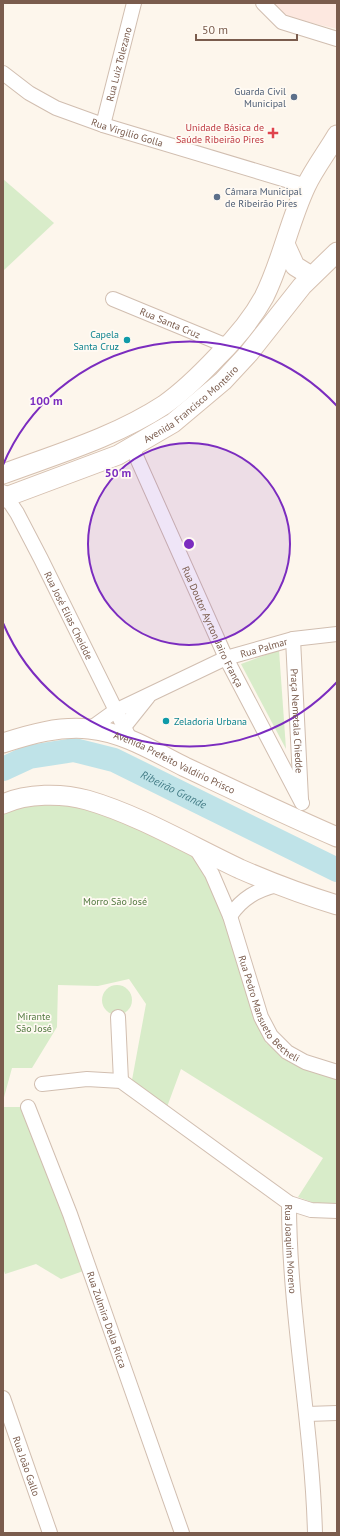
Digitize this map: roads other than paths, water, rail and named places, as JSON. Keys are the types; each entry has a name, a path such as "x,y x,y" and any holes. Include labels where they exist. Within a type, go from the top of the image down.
{"main road":[{"name":"Avenida Francisco Monteiro","path":"3,474 106,436 139,419 164,404 190,384 228,346 263,299 306,186 337,135"},
{"path":"285,244 295,266 311,276"},
{"name":"Avenida Francisco Monteiro","path":"4,496 118,454 173,423 223,381 249,353 311,276 337,252"},
{"name":"Avenida Prefeito Valdírio Prisco","path":"3,743 34,733 64,728 90,729 109,733 128,734 337,837"},
{"path":"3,804 31,797 60,796 86,800 195,846 277,885 337,905"}],"street":[{"name":"Rua Luiz Tolezano","path":"103,125 134,3"},
{"path":"263,3 282,22 337,39"},
{"name":"Rua Virgilio Golla","path":"3,73 29,93 56,108 103,125 306,186"},
{"name":"Rua Santa Cruz","path":"113,299 228,346"},
{"name":"Rua Doutor Ayrton Jairo França","path":"132,447 226,658 302,803"},
{"name":"Rua José Elias Cheidde","path":"4,496 17,513 41,559 115,711 128,734"},
{"name":"Rua Palmar","path":"90,729 115,711 226,658 293,639 337,634"},
{"name":"Praça Nemetala Chiedde","path":"293,639 302,803"},
{"name":"Rua Palmar","path":"128,734 151,694"},
{"name":"Rua Pedro Mansueto Becheli","path":"195,846 212,874 230,916 261,1017 272,1036 287,1052 305,1062 337,1072"},
{"path":"230,916 243,900 256,892 277,885"},
{"path":"42,1084 87,1079 121,1081 118,1018"},
{"name":"Rua Joaquim Moreno","path":"121,1081 289,1203 289,1248 307,1414 315,1533"},
{"name":"Rua Zulmira Della Ricca","path":"28,1107 70,1214 182,1533"},
{"path":"289,1203 311,1210 337,1211"},
{"name":"Rua João Gallo","path":"3,1398 50,1533"},
{"path":"307,1414 337,1413"}],"waterway":[{"name":"Ribeirão Grande","path":"3,769 29,757 74,750 114,760 337,870"}],"place":[{"name":"Guarda Civil Municipal","path":"294,97"},
{"name":"Unidade Básica de Saúde Ribeirão Pires","path":"273,133"},
{"name":"Câmara Municipal de Ribeirão Pires","path":"217,197"},
{"name":"Capela Santa Cruz","path":"127,340"},
{"name":"Zeladoria Urbana","path":"166,721"}],"park label":[{"name":"Morro São José","path":"115,901"},
{"name":"Mirante São José","path":"34,1022"}]}
